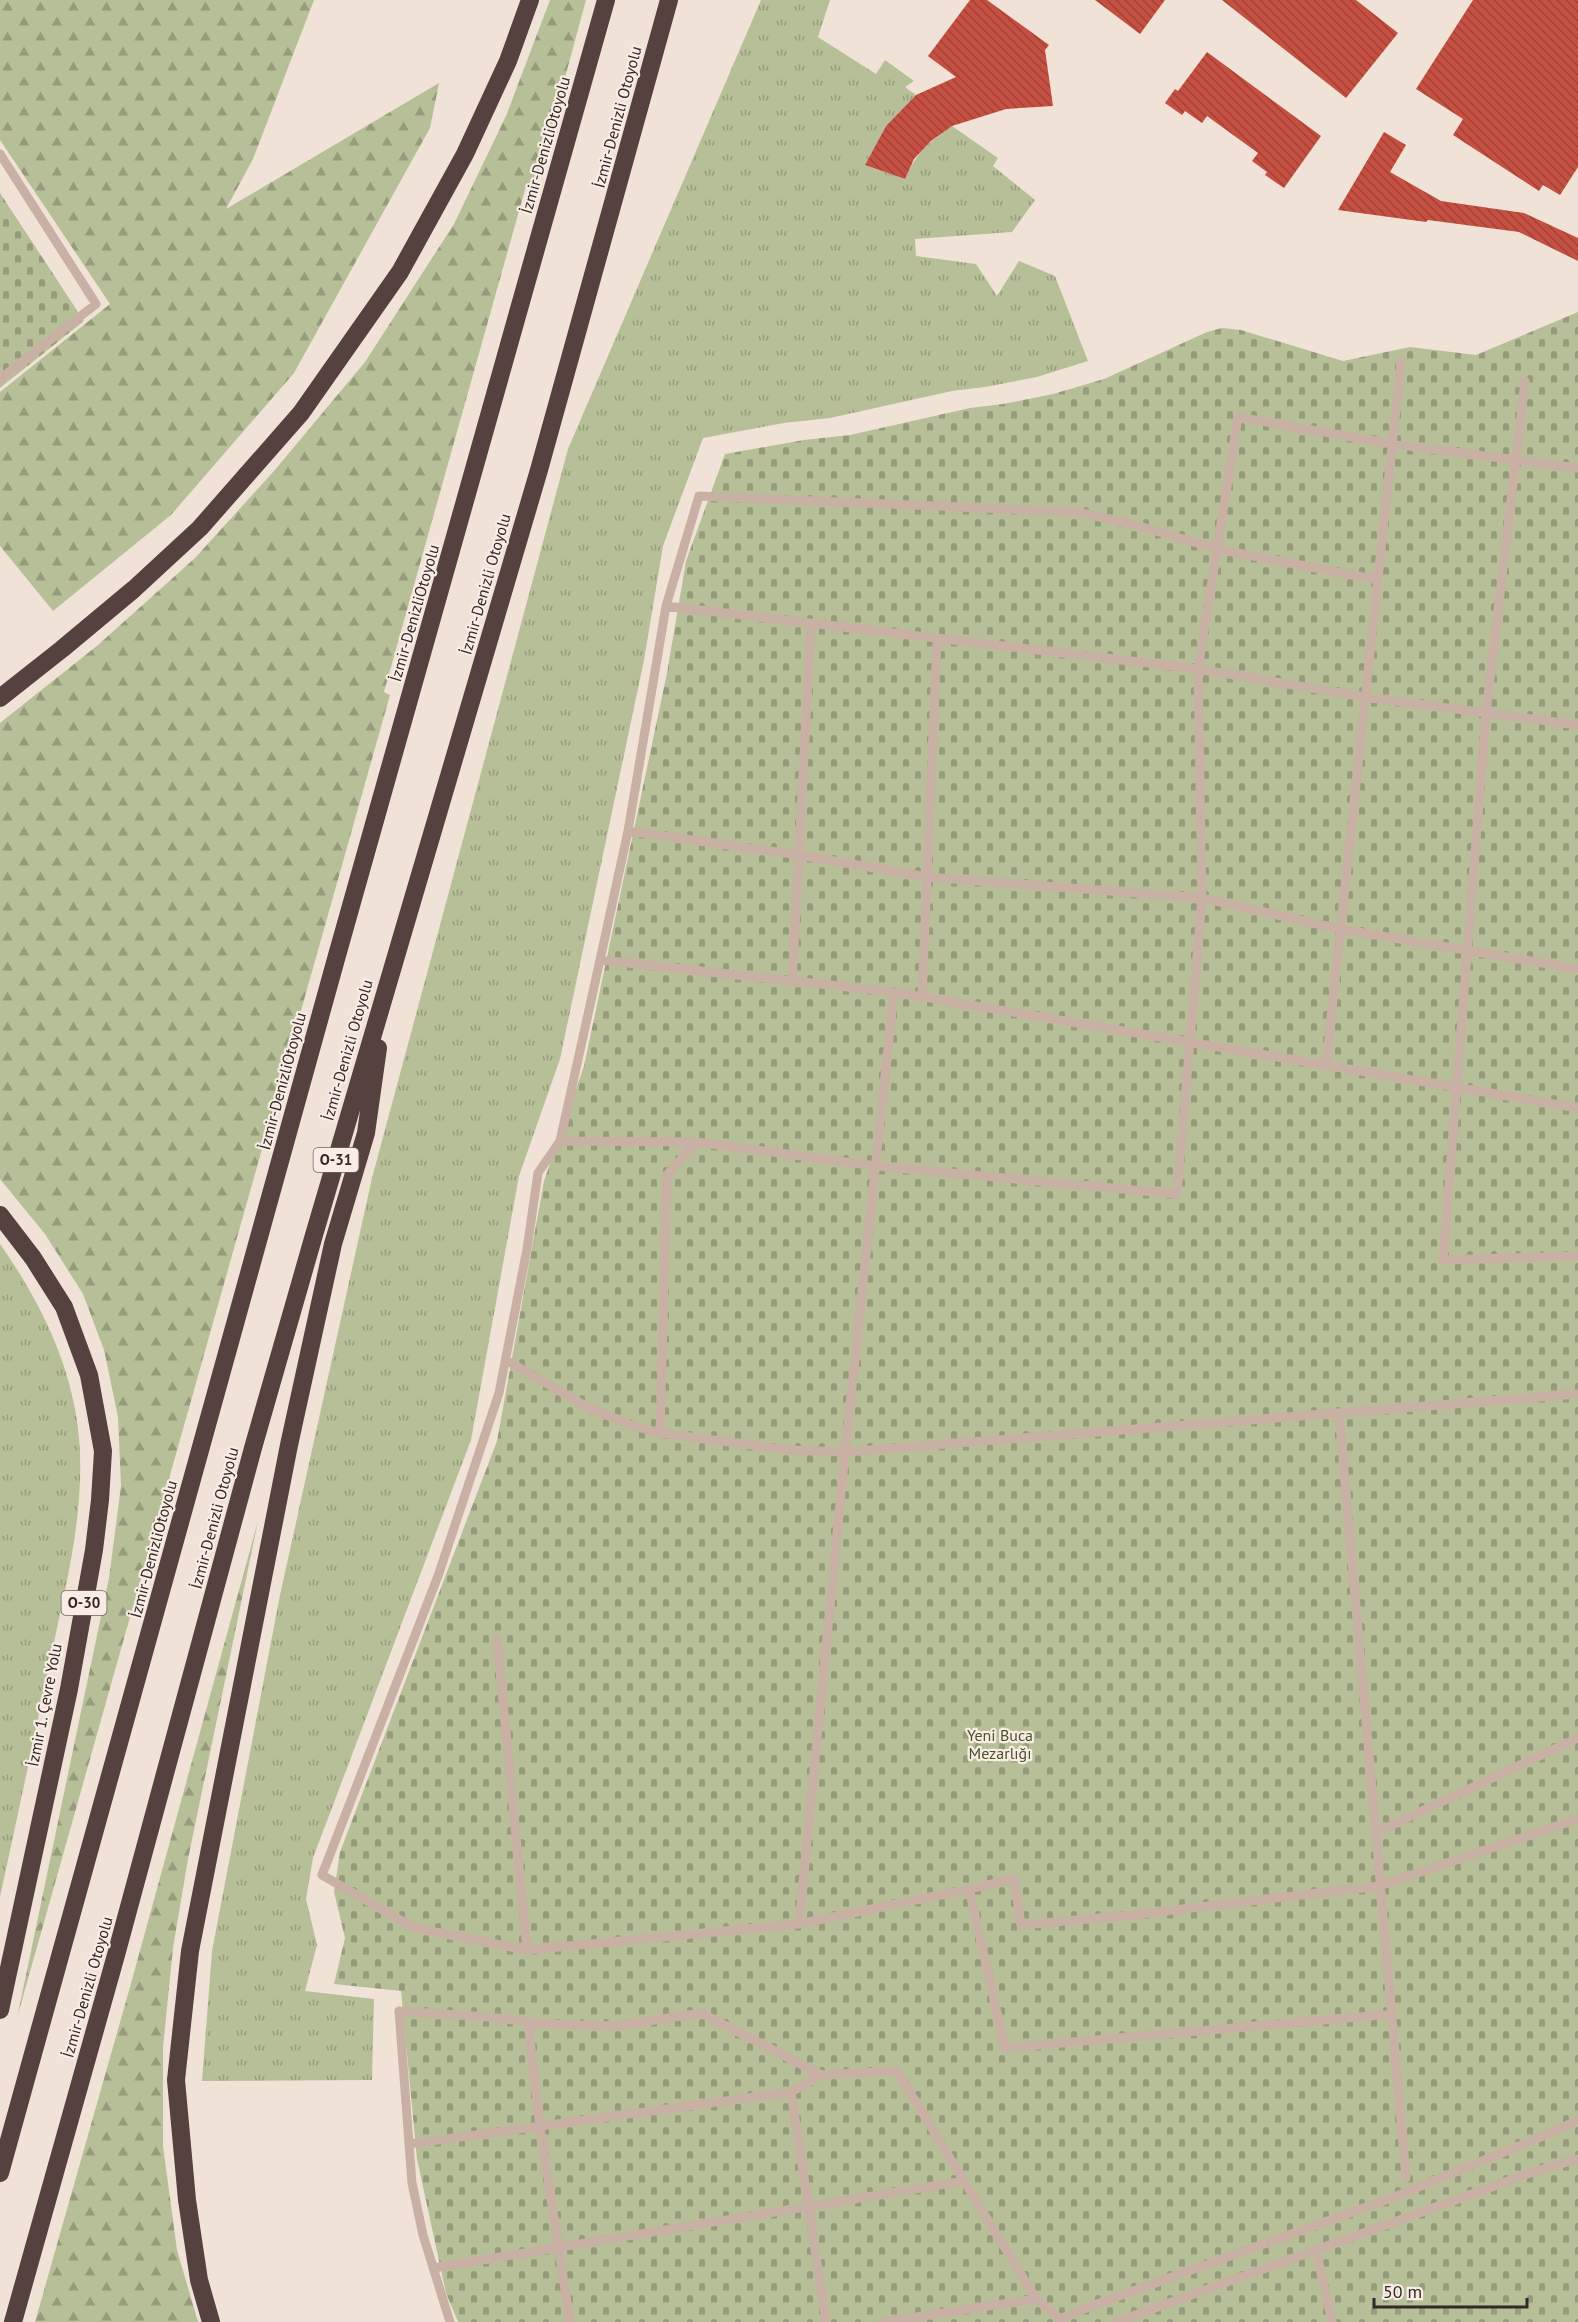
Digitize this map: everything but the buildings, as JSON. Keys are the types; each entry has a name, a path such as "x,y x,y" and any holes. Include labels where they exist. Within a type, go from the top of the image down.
{"highway":[{"path":"0,698 134,589 200,528 301,413 400,272 465,154 507,61 530,0"},
{"name":"İzmir-DenizliOtoyolu","path":"0,2173 336,958 606,0"},
{"name":"İzmir-Denizli Otoyolu","path":"13,2322 116,1955 253,1448 388,979 539,470 669,0"},
{"path":"211,2322 199,2280 187,2200 177,2080 190,1951 289,1445 333,1244 366,1133 388,979"},
{"name":"İzmir 1. Çevre Yolu","path":"0,1215 33,1258 64,1307 89,1375 103,1450 94,1550 69,1689 0,2010"}],"lane":[{"path":"0,156 96,304 0,379"},
{"path":"1326,1065 1401,362"},
{"path":"1525,381 1486,713 1443,1260 1578,1256"},
{"path":"560,1141 696,1142 876,1166 1177,1194 1202,898 1198,669 1238,417 1392,444 1578,468"},
{"path":"1378,580 1217,549 1132,524 1077,512 699,496 666,606 628,831 560,1141 538,1173 527,1249 500,1393 438,1576 322,1875 414,1928 527,1950 799,1924 1014,1879 1022,1925 1132,1915 1379,1886 1578,1819"},
{"path":"666,606 1198,669 1365,697 1578,725"},
{"path":"792,982 811,624"},
{"path":"922,997 937,639"},
{"path":"628,831 799,855 927,877 1202,898 1340,929 1578,969"},
{"path":"600,960 922,997 1578,1108"},
{"path":"799,1924 845,1452 894,993"},
{"path":"660,1433 667,1175 696,1142"},
{"path":"506,1360 589,1408 634,1426 660,1433 789,1450 845,1452 1578,1394"},
{"path":"1339,1413 1406,2178"},
{"path":"497,1639 527,1950"},
{"path":"1375,1833 1578,1738"},
{"path":"969,1890 1005,2048 1393,2014"},
{"path":"450,2322 433,2268 412,2183 399,2012 488,2017 546,2024 616,2026 701,2013 822,2075"},
{"path":"528,2022 540,2127 570,2322"},
{"path":"409,2144 791,2092 822,2075 897,2071 1036,2300 1061,2321 1086,2308 1394,2197 1578,2120"},
{"path":"791,2092 826,2322"},
{"path":"1116,2322 1578,2159"},
{"path":"433,2268 964,2181"},
{"path":"1316,2250 1332,2322"},
{"path":"883,2322 1036,2300"}],"green space":[{"path":"0,0 314,0 253,159 226,209 439,83 430,128 294,373 171,515 53,611 0,546 0,392 110,304 0,140"},
{"path":"550,0 586,0 535,188 526,186 384,692 390,695 17,2018 109,1578 121,1486 118,1417 104,1350 83,1294 45,1234 0,1179 0,723 98,645 195,558 274,471 365,362 454,224 506,116"},
{"path":"761,0 830,0 818,37 876,74 885,60 914,81 905,87 916,95 886,126 865,165 905,179 924,149 952,126 998,158 993,166 1035,200 1012,232 915,239 916,256 976,264 997,296 1019,261 1055,276 1088,361 1037,377 952,391 830,418 784,423 703,438 663,546 644,660 560,1059 519,1176 471,1440 313,1858 306,1899 317,1945 305,1991 374,1999 372,2080 202,2081 212,1951 280,1595 372,1178 568,449"},
{"path":"0,193 84,321 0,388"},
{"name":"Yeni Buca Mezarlığı","path":"1578,312 1578,2322 458,2322 446,2293 417,2159 401,1991 334,1984 345,1938 334,1892 340,1852 497,1441 544,1181 584,1066 667,673 686,561 725,454 804,440 850,435 970,408 1053,394 1104,379 1207,332 1222,328 1241,330 1343,361 1410,347 1476,355"},
{"path":"0,1244 36,1302 64,1365 75,1409 80,1472 79,1504 70,1567 0,1897"},
{"path":"258,1521 188,1859 173,1948 163,2048 163,2146 177,2250 198,2322 35,2322 130,1987"}]}
